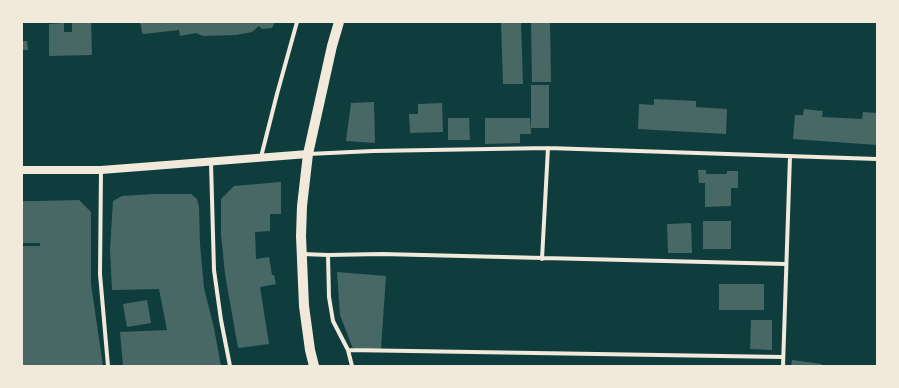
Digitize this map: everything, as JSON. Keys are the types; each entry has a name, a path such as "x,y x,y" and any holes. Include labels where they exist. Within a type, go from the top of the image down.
{"main road":[{"path":"314,366 310,350 304,306 301,254 302,206 308,154 332,46 339,22"},
{"path":"22,170 101,170 210,163 261,157 308,154"}],"street":[{"path":"261,157 297,22"},
{"path":"308,154 548,148 877,159"},
{"path":"542,259 548,148"},
{"path":"783,366 790,156"},
{"path":"210,163 214,270 221,320 230,366"},
{"path":"101,170 100,274 108,366"},
{"path":"301,254 382,254 786,264"},
{"path":"328,255 329,297 332,321 348,350 352,366"},
{"path":"348,350 783,357"}],"building":[{"path":"72,22 91,22 92,55 49,56 49,24 64,23 64,32 72,32"},
{"path":"139,22 275,22 272,28 262,29 259,26 252,32 236,35 203,36 196,33 180,36 179,30 144,34 142,33"},
{"path":"501,22 521,22 523,84 503,84"},
{"path":"531,22 550,22 551,82 532,82"},
{"path":"22,41 27,41 28,50 22,50"},
{"path":"531,85 549,85 549,128 531,128"},
{"path":"654,99 696,101 696,107 727,109 726,134 638,129 639,104 654,105"},
{"path":"374,102 375,143 346,141 351,103"},
{"path":"442,103 443,132 410,133 409,114 418,114 418,104"},
{"path":"804,109 823,111 822,117 862,119 863,112 876,113 877,145 793,139 795,115 803,115"},
{"path":"448,118 469,118 470,140 448,140"},
{"path":"485,118 530,118 531,134 520,134 520,143 485,144"},
{"path":"698,170 706,170 706,174 727,174 727,171 738,171 738,188 731,188 731,206 705,207 705,183 699,183"},
{"path":"281,182 281,214 270,214 270,231 255,232 256,259 269,257 272,275 274,275 276,284 260,287 269,344 238,348 225,274 221,234 221,199 234,186"},
{"path":"191,194 197,199 199,207 200,244 204,288 214,328 221,366 123,366 120,332 167,330 159,289 112,290 110,249 113,201 122,196"},
{"path":"79,200 91,212 91,284 103,366 22,366 22,246 40,246 40,243 22,243 22,201"},
{"path":"703,221 731,221 731,249 703,249"},
{"path":"691,223 692,253 668,253 667,224"},
{"path":"337,272 386,276 381,349 353,349 340,315"},
{"path":"719,284 764,284 764,310 719,310"},
{"path":"147,300 151,323 127,327 123,304"},
{"path":"751,320 772,320 772,350 750,349"},
{"path":"792,360 822,364 821,366 791,366"}]}
